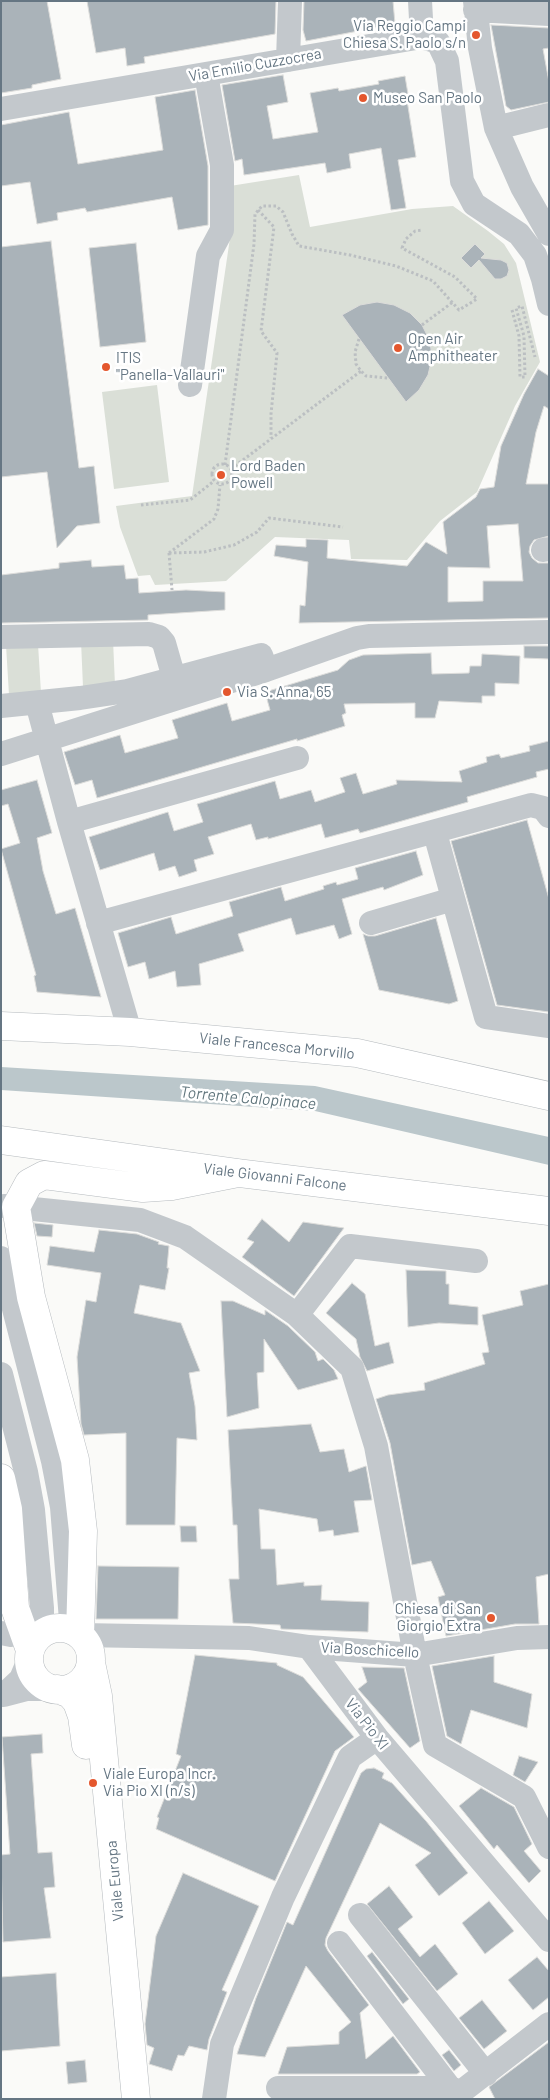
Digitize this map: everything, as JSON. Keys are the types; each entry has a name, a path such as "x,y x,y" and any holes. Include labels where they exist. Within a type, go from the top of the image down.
{"main road":[{"name":"Viale Francesca Morvillo","path":"1,1026 130,1032 357,1054 549,1096"},
{"name":"Viale Giovanni Falcone","path":"1,1140 238,1173 549,1211"},
{"path":"77,1633 83,1531 75,1460 31,1297 10,1206 29,1183 44,1175 143,1188 172,1186 238,1173"},
{"path":"1,1478 8,1509 15,1608 26,1642 31,1670 36,1679 44,1685 55,1689 73,1687 82,1681 88,1673 91,1663 91,1652 87,1643 77,1633 61,1628 51,1629 26,1642"},
{"name":"Viale Europa","path":"91,1663 99,1706 136,2099"},
{"name":"Viale Europa","path":"55,1689 70,1694 77,1702 84,1723 119,2099"}],"street":[{"path":"288,60 290,1"},
{"path":"420,1 422,37 438,42 447,60 462,181 474,204 519,234 535,255 549,304"},
{"path":"519,234 545,229 522,188 496,128 480,48 475,6 549,14"},
{"name":"Via Emilio Cuzzocrea","path":"1,109 422,37"},
{"path":"190,385 208,256 222,230 222,164 206,74"},
{"path":"496,128 549,115"},
{"path":"1,754 266,670 346,641 369,636 549,632"},
{"path":"1,637 150,634 158,637 164,643 174,678"},
{"path":"1,706 127,691 261,655 266,670"},
{"path":"37,703 69,822 130,1032"},
{"path":"69,822 297,758"},
{"path":"98,923 435,833 531,805 543,808 549,816"},
{"path":"435,833 486,1017 549,1026"},
{"path":"371,923 454,899"},
{"path":"10,1206 140,1220 184,1236 297,1315 352,1368 376,1446 415,1655 435,1745 524,1797 549,1847"},
{"path":"297,1315 350,1246 476,1261"},
{"path":"1,1258 53,1461 62,1507 70,1615 77,1633 124,1636 249,1638 309,1647"},
{"path":"1,1374 26,1472 31,1501 42,1608 26,1642 22,1679 3,1696"},
{"path":"91,1663 124,1636"},
{"name":"Via Boschicello","path":"309,1647 415,1655 517,1638 549,1636"},
{"name":"Via Pio XI","path":"309,1647 377,1738 549,1940"},
{"path":"3,1696 27,1688 55,1689"},
{"path":"214,2099 222,2044 283,1897 350,1757 377,1738"},
{"path":"360,1915 486,2074"},
{"path":"339,1943 450,2088"},
{"path":"278,2088 450,2088 461,2092 549,2024"}],"path":[{"path":"225,465 254,244 255,214 258,210 262,206 276,206 283,212 299,246 396,266 432,281 454,302 459,310 477,299 455,277 402,248 406,240 415,231 423,230"},
{"path":"258,210 274,227 261,331 276,353 271,438"},
{"path":"422,325 454,302"},
{"path":"512,310 519,336 520,377 525,377 524,336 516,308 522,306 535,357"},
{"path":"359,339 355,352 356,364 361,371 366,376 388,378"},
{"path":"231,469 361,371"},
{"path":"219,465 225,465 231,469 232,476 229,482 220,485 214,481 213,469 219,465"},
{"path":"141,505 190,500 214,481"},
{"path":"169,553 214,518 218,509 220,485"},
{"path":"169,553 204,552 234,545 257,532 269,518 343,528"},
{"path":"169,553 172,590"}],"shaded area":[{"path":"299,175 310,227 412,209 453,206 488,231 504,244 516,263 540,362 515,406 477,492 440,521 407,560 351,559 349,540 275,537 226,581 155,585 150,575 138,576 120,527 116,506 192,496 230,238 230,186"},
{"path":"157,385 169,482 114,489 102,392"},
{"path":"113,640 115,685 83,687 81,641"},
{"path":"38,644 41,693 9,695 6,645"}],"water":[{"name":"Torrente Calopinace","path":"1,1067 315,1086 549,1137 549,1165 315,1111 1,1090"}],"building":[{"path":"1,1 47,1 61,79 32,85 32,88 1,93"},
{"path":"87,1 276,1 275,34 144,57 145,63 127,66 125,48 96,53"},
{"path":"304,1 393,1 395,24 306,41 303,30"},
{"path":"491,25 549,28 549,48 543,49 549,82 549,102 511,110 506,106"},
{"path":"283,75 288,102 267,106 273,139 318,132 310,93 338,88 339,91 379,84 378,81 405,76 416,157 398,160 406,208 391,210 381,148 349,154 351,168 327,173 325,163 244,175 242,159 235,161 222,85"},
{"path":"195,90 208,166 208,225 178,230 172,197 87,212 85,208 57,213 58,220 37,224 30,182 1,186 1,125 69,112 78,164 163,150 155,97"},
{"path":"51,241 79,468 94,466 100,523 77,526 57,548 47,472 1,477 1,247"},
{"path":"136,243 146,342 100,347 89,248"},
{"path":"475,244 485,254 481,258 501,260 507,263 509,270 507,276 495,279 479,260 471,268 461,258"},
{"name":"Open Air Amphitheater","path":"377,302 394,305 410,313 422,325 430,341 432,358 428,375 419,390 406,402 342,315 360,305"},
{"path":"538,369 549,376 549,409 544,406 536,432 526,484 549,484 549,536 534,540 529,552 538,563 549,563 549,618 299,623 300,605 305,606 308,562 274,556 276,545 306,547 306,539 328,540 327,558 407,566 426,542 447,554 443,522 476,497 480,489 494,487 501,446 524,394","holes":["518,524 523,581 483,581 483,601 448,602 448,567 490,568 487,526"]},
{"path":"91,560 92,567 124,565 126,579 138,578 139,593 186,590 225,592 225,610 148,615 148,620 1,623 1,575 59,568 59,563"},
{"path":"524,646 549,646 549,659 524,658"},
{"path":"431,653 432,674 469,673 470,666 481,666 482,654 520,656 519,684 495,683 495,696 482,696 482,703 439,701 435,718 415,718 415,703 344,704 346,713 342,715 345,726 97,798 92,780 75,785 64,752 120,735 125,753 178,738 172,720 227,703 232,721 270,710 265,692 338,670 349,660 363,655"},
{"path":"549,741 549,769 536,772 537,777 467,797 468,802 360,833 358,829 325,838 321,824 268,839 268,837 256,840 251,824 208,837 214,854 194,860 197,871 179,877 175,866 159,871 154,853 100,870 89,837 168,812 174,831 203,822 197,804 275,781 280,799 311,790 315,802 345,792 340,778 356,773 363,794 397,784 396,780 462,782 459,771 487,762 486,757 499,754 501,758 530,751 529,746"},
{"path":"37,780 52,833 37,838 43,871 56,914 75,908 101,997 37,992 34,976 36,975 1,849 20,843 8,804 1,806 1,790"},
{"path":"527,820 549,899 549,1012 497,1005 451,841"},
{"path":"416,851 423,875 384,890 383,887 342,899 352,934 339,939 334,925 296,935 291,918 238,934 244,951 199,964 201,985 177,987 175,971 149,979 145,962 128,967 118,933 171,917 176,934 233,916 229,902 281,887 285,901 324,889 323,886 336,882 337,885 358,879 355,868"},
{"path":"436,918 458,1001 449,1004 379,990 363,934 375,936"},
{"path":"262,1219 289,1242 303,1222 344,1228 294,1296 242,1257 254,1242 247,1239"},
{"path":"34,1223 53,1225 52,1237 37,1236"},
{"path":"99,1230 137,1234 159,1242 158,1244 169,1246 167,1268 169,1268 165,1290 140,1285 134,1313 181,1323 200,1371 189,1373 195,1406 197,1440 177,1438 175,1525 126,1525 126,1433 84,1435 81,1424 77,1357 86,1300 96,1302 101,1273 47,1265 50,1246 94,1252"},
{"path":"406,1270 446,1271 446,1284 449,1284 449,1304 478,1307 478,1325 439,1323 408,1327"},
{"path":"352,1283 365,1294 375,1346 389,1342 394,1363 367,1371 360,1357 356,1339 326,1313"},
{"path":"549,1284 549,1574 536,1577 539,1624 515,1624 446,1636 438,1597 445,1595 431,1561 412,1565 390,1443 376,1399 388,1395 425,1390 424,1383 485,1364 482,1353 489,1352 482,1315 523,1305 520,1291"},
{"path":"221,1301 233,1301 265,1315 265,1310 288,1326 315,1352 318,1361 323,1359 334,1370 338,1379 298,1390 264,1339 264,1372 257,1373 259,1408 227,1417"},
{"path":"311,1424 320,1452 344,1449 349,1472 366,1466 372,1500 354,1501 359,1532 334,1536 333,1530 319,1532 317,1519 259,1509 261,1549 275,1549 277,1585 304,1582 304,1586 322,1585 321,1600 369,1602 368,1632 281,1629 280,1625 233,1623 229,1579 239,1579 237,1525 233,1525 228,1430"},
{"path":"180,1526 196,1526 197,1542 181,1542"},
{"path":"98,1566 179,1567 178,1619 96,1619"},
{"path":"195,1655 277,1663 277,1665 303,1677 354,1737 335,1751 275,1881 156,1829 159,1818 157,1817 181,1756 176,1754"},
{"path":"494,1656 494,1682 532,1694 527,1728 471,1710 461,1744 447,1736 432,1666"},
{"path":"362,1667 404,1668 420,1741 410,1748 358,1689 367,1682"},
{"path":"42,1734 43,1753 31,1754 38,1853 52,1852 55,1887 44,1888 51,1938 3,1942 1,1855 10,1854 2,1737"},
{"path":"519,1756 538,1762 525,1782 513,1775"},
{"path":"374,1768 384,1773 382,1778 392,1783 468,1873 439,1896 415,1865 431,1853 380,1823 326,1938 325,1945 328,1951 369,2005 360,2013 366,2059 393,2036 420,2072 417,2074 278,2074 287,2047 339,2044 339,2032 351,2022 306,1966 265,2057 237,2054 256,1998 287,1922 293,1925 361,1773 366,1769"},
{"path":"481,1788 514,1807 532,1844 524,1851 541,1871 529,1883 497,1845 494,1849 459,1806"},
{"path":"183,1873 259,1906 222,1990 227,1992 209,2039 207,2050 189,2046 184,2056 178,2055 172,2071 149,2064 154,2048 147,2045 145,2024 156,1936"},
{"path":"389,1886 413,1917 398,1929 420,1957 435,1944 458,1974 437,1991 367,1904"},
{"path":"489,1901 514,1931 485,1954 462,1923"},
{"path":"372,1952 409,1999 403,2004 367,1956"},
{"path":"537,1957 549,1971 549,1997 533,2010 508,1980"},
{"path":"56,1973 60,2046 1,2051 1,1977"},
{"path":"482,2000 507,2031 484,2049 459,2018"},
{"path":"549,2042 549,2099 495,2099 489,2087"},
{"path":"449,2050 461,2065 454,2071 442,2055"},
{"path":"85,2060 87,2082 68,2084 66,2062"}],"place":[{"name":"Via Reggio Campi Chiesa S. Paolo s/n","path":"476,35"},
{"name":"Museo San Paolo","path":"363,98"},
{"name":"Open Air Amphitheater","path":"398,348"},
{"name":"ITIS \"Panella-Vallauri\"","path":"106,367"},
{"name":"Lord Baden Powell","path":"221,475"},
{"name":"Via S. Anna, 65","path":"227,692"},
{"name":"Chiesa di San Giorgio Extra","path":"491,1618"},
{"name":"Viale Europa Incr. Via Pio XI (n/s)","path":"93,1783"}]}
